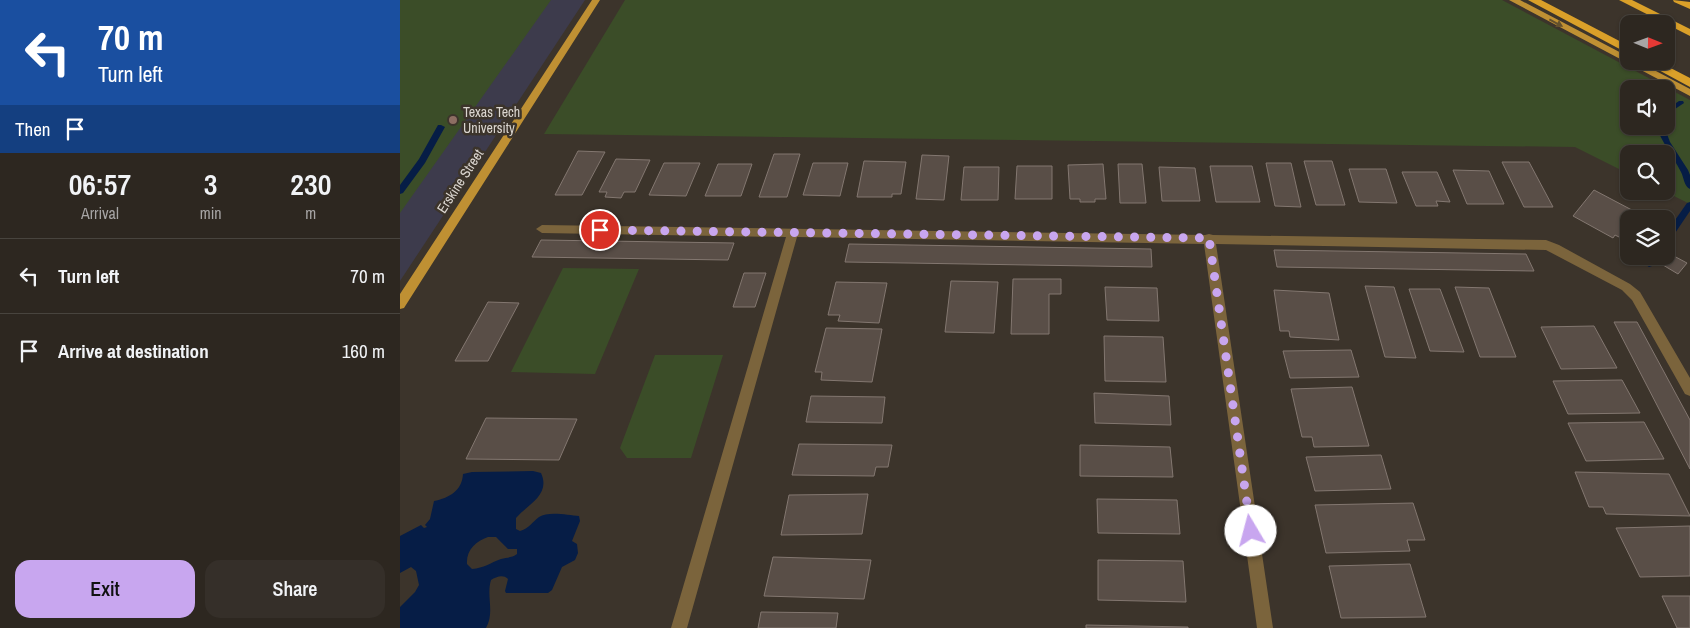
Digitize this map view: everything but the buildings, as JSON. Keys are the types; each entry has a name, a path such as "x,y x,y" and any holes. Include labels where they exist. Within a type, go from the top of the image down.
{"highway":[{"path":"1533,0 1620,46"},
{"path":"1624,0 1690,33"},
{"path":"1678,0 1690,6"},
{"path":"1665,70 1690,83"}],"main road":[{"name":"Erskine Street","path":"400,304 596,0"},
{"path":"1513,0 1620,56"},
{"path":"1646,70 1690,93"}],"lane":[{"path":"542,229 1209,238 1546,245 1555,248 1626,287 1636,296 1690,390"},
{"path":"679,628 793,232"},
{"path":"1209,238 1265,628"}],"shaded area":[{"name":"Texas Tech University","path":"400,0 585,0 400,281"}],"green space":[{"name":"Texas Tech University","path":"400,0 551,0 400,213"},
{"path":"625,0 1502,0 1620,63 1620,70 1634,70 1652,80 1620,80 1620,135 1675,135 1675,92 1690,100 1690,204 1675,196 1675,145 1620,145 1620,170 1575,147 544,134"},
{"path":"563,268 639,269 595,374 511,372"},
{"path":"655,355 723,355 691,458 627,458 620,448"}],"water":[{"path":"533,471 541,473 543,487 541,493 516,518 516,529 520,531 529,527 543,515 579,516 580,521 572,541 577,544 578,553 575,560 562,567 552,590 548,593 506,593 508,579 506,577 497,577 491,580 489,592 490,616 486,628 400,628 400,607 415,592 419,585 416,571 411,567 400,573 400,536 421,525 424,528 427,527 425,525 430,519 434,501 454,493 460,485 463,474 472,472","holes":["496,537 508,549 517,549 517,554 472,569 467,564 470,550 484,539"]}],"waterway":[{"path":"1675,107 1681,103"},
{"path":"400,191 422,161 441,127"},
{"path":"1663,135 1684,170 1690,186"},
{"path":"1675,227 1690,205"}],"place":[{"name":"Texas Tech University","path":"453,120"}],"route":[{"path":"600,230 1209,238 1251,531"}]}
